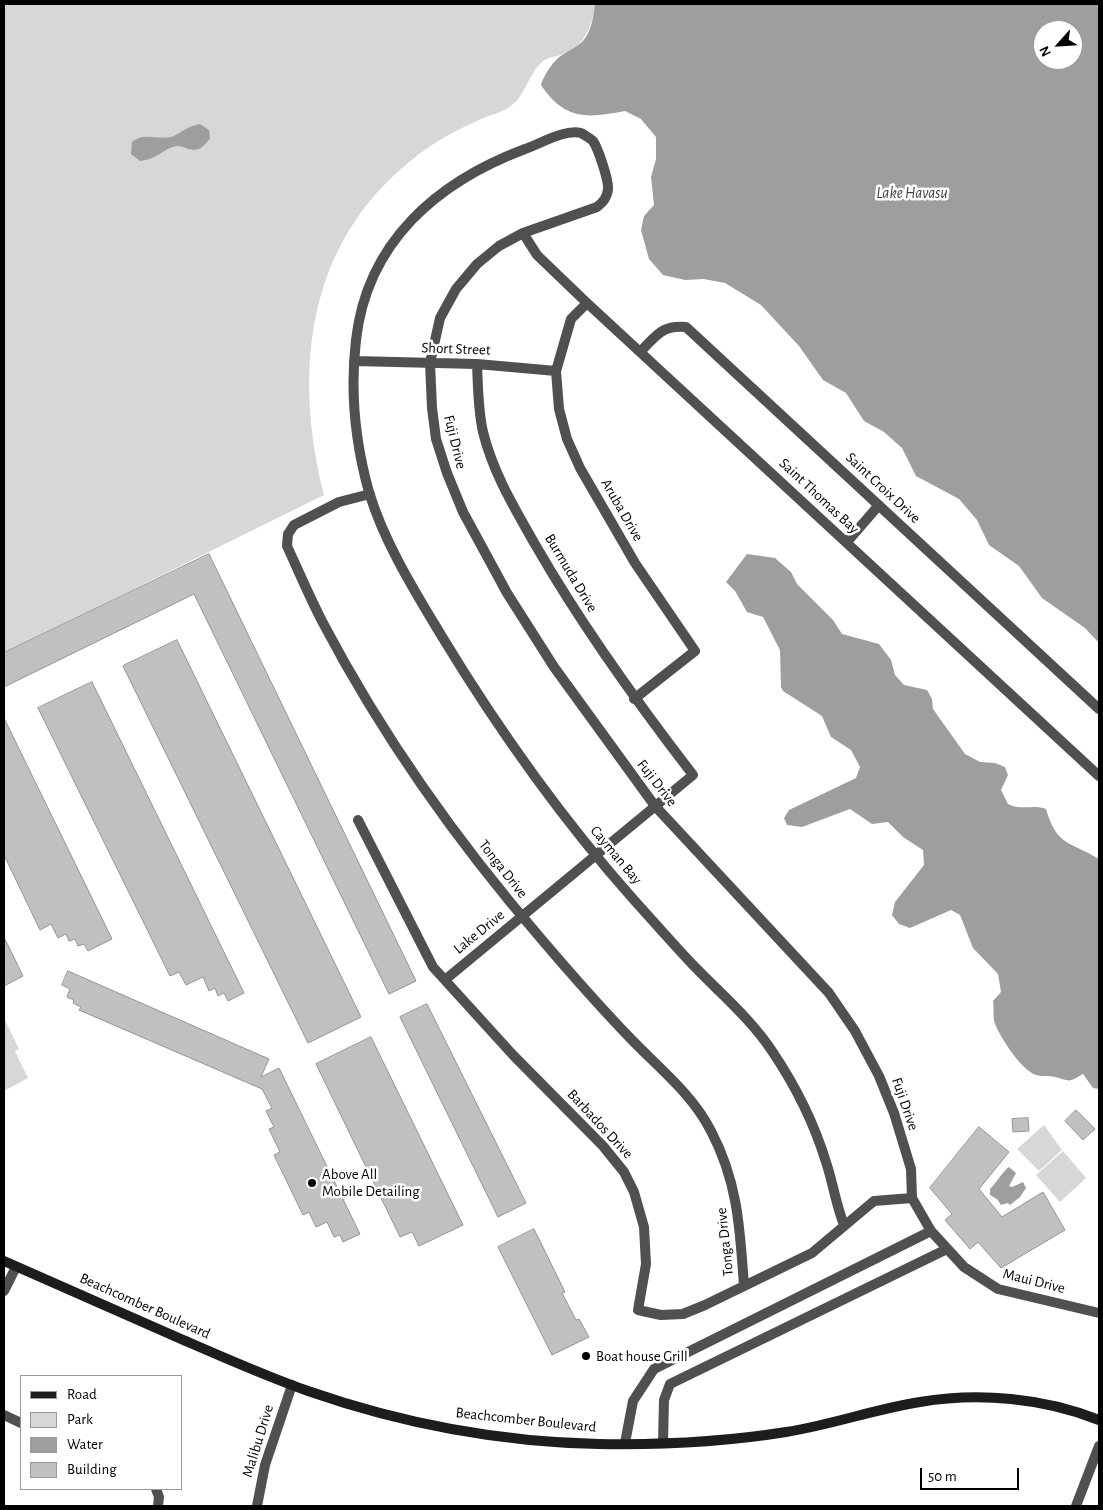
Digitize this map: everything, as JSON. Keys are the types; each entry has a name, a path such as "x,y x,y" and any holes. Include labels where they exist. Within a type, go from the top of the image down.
{"street":[{"name":"Fuji Drive","path":"370,494 360,454 353,408 354,361 358,327 369,284 387,252 415,215 450,186 493,161 569,133 583,133 593,141 609,185 606,199 597,207 523,233 499,246 477,264 456,289 440,318 430,363 432,408 436,439 463,512 507,593 554,667 655,806 828,992 855,1031 879,1076 894,1113 911,1170 912,1198"},
{"name":"Saint Thomas Bay","path":"523,233 537,255 1099,776"},
{"name":"Aruba Drive","path":"587,302 571,319 556,371 559,409 568,439 580,468 635,563 694,651 634,699"},
{"name":"Saint Croix Drive","path":"641,351 662,330 673,326 686,327 1099,709"},
{"name":"Short Street","path":"354,361 478,364 556,371"},
{"name":"Burmuda Drive","path":"478,364 478,404 483,432 507,497 563,592 634,699 693,775"},
{"name":"Cayman Bay","path":"370,494 382,525 402,566 471,684 523,762 595,857 769,1046 791,1080 810,1118 827,1163 836,1205 844,1225"},
{"name":"Tonga Drive","path":"370,494 339,502 294,524 288,534 287,546 323,622 392,741 449,824 522,917 585,991 693,1104 711,1130 728,1169 739,1214 744,1286"},
{"path":"847,542 879,505"},
{"name":"Lake Drive","path":"446,979 693,775"},
{"name":"Barbados Drive","path":"358,820 428,959 513,1055 603,1146 624,1172 634,1192 644,1227 646,1264 638,1310 661,1316 683,1314 812,1253 874,1201 912,1198"},
{"name":"Maui Drive","path":"912,1198 931,1231 964,1267 998,1289 1099,1313"},
{"path":"625,1443 627,1424 633,1401 654,1370 931,1231"},
{"path":"663,1442 664,1400 670,1384 947,1249"},
{"name":"Beachcomber Boulevard","path":"4,1261 292,1385 350,1404 453,1428 554,1442 724,1441 789,1432 891,1408 949,1398 979,1397 1028,1402 1066,1409 1099,1420"},
{"path":"4,1291 16,1266"},
{"name":"Malibu Drive","path":"256,1506 265,1465 292,1385"},
{"path":"4,1415 20,1423"},
{"path":"1076,1506 1099,1446"},
{"path":"156,1490 159,1496 158,1506"}],"green space":[{"path":"4,4 595,4 592,20 586,34 577,46 563,54 544,60 534,72 521,95 509,107 454,132 413,159 377,192 350,230 330,270 317,312 310,356 310,402 315,448 324,495 4,653"},
{"path":"4,1018 19,1049 15,1051 28,1078 4,1091"},
{"path":"1044,1125 1062,1150 1039,1171 1017,1149"},
{"path":"1063,1151 1086,1178 1060,1202 1036,1175"}],"water":[{"name":"Lake Havasu","path":"595,4 1099,4 1099,643 1085,628 1042,598 1019,566 989,545 977,520 959,499 916,476 902,448 884,432 864,421 846,393 823,380 799,346 761,305 725,283 704,279 685,280 663,275 649,259 641,230 644,216 654,205 651,177 656,159 656,137 641,119 625,111 588,115 568,111 550,97 541,85 553,63 560,56 583,41 592,23"},
{"path":"200,124 209,130 210,139 199,149 193,150 176,146 140,161 131,154 132,142 141,137 171,137 191,126"},
{"path":"747,554 775,558 791,572 797,584 833,620 842,634 879,644 891,660 895,675 904,685 927,690 932,699 933,709 965,754 980,762 995,763 1005,767 1008,775 1001,790 1008,804 1018,807 1046,809 1050,821 1060,837 1099,859 1099,1089 1093,1088 1083,1074 1069,1080 1053,1076 1038,1076 1030,1072 1017,1060 994,1021 993,1001 1001,992 998,974 973,948 960,915 951,910 910,928 899,924 892,915 895,902 924,865 923,850 903,837 888,822 872,824 850,809 802,827 787,825 784,818 789,810 856,778 860,767 851,750 831,737 822,716 783,691 781,687 780,650 763,617 747,612 735,591 726,582"},
{"path":"1009,1167 1016,1173 1009,1186 1012,1187 1023,1182 1026,1188 1020,1197 1010,1205 1008,1203 1001,1205 997,1199 990,1195 990,1189"}],"building":[{"path":"209,554 416,981 389,994 194,594 4,687 4,653"},
{"path":"177,640 361,1017 308,1043 123,666"},
{"path":"92,682 244,993 228,1001 224,993 218,996 215,988 209,991 203,977 186,985 179,972 170,976 38,708"},
{"path":"4,718 112,939 88,951 84,944 78,946 75,939 69,941 66,934 58,938 51,924 40,930 4,855"},
{"path":"4,937 23,976 4,986"},
{"path":"68,971 269,1059 261,1077 279,1068 360,1234 343,1242 340,1235 334,1237 327,1222 316,1227 309,1212 303,1215 274,1155 280,1152 269,1129 274,1127 266,1111 272,1108 262,1089 79,1010 81,1007 73,1003 74,1000 67,997 70,989 62,985"},
{"path":"427,1004 526,1203 498,1217 400,1017"},
{"path":"371,1037 463,1225 419,1246 412,1232 400,1237 316,1064"},
{"path":"1076,1110 1095,1129 1083,1140 1065,1121"},
{"path":"1028,1118 1029,1131 1013,1132 1012,1119"},
{"path":"979,1127 1009,1152 979,1189 1002,1217 1043,1192 1065,1230 1001,1268 978,1242 970,1249 945,1220 952,1214 930,1188"},
{"path":"534,1229 565,1292 562,1293 576,1320 579,1319 589,1337 552,1355 498,1247"}],"place":[{"name":"Above All Mobile Detailing","path":"312,1183"},
{"name":"Boat house Grill","path":"586,1356"}]}
